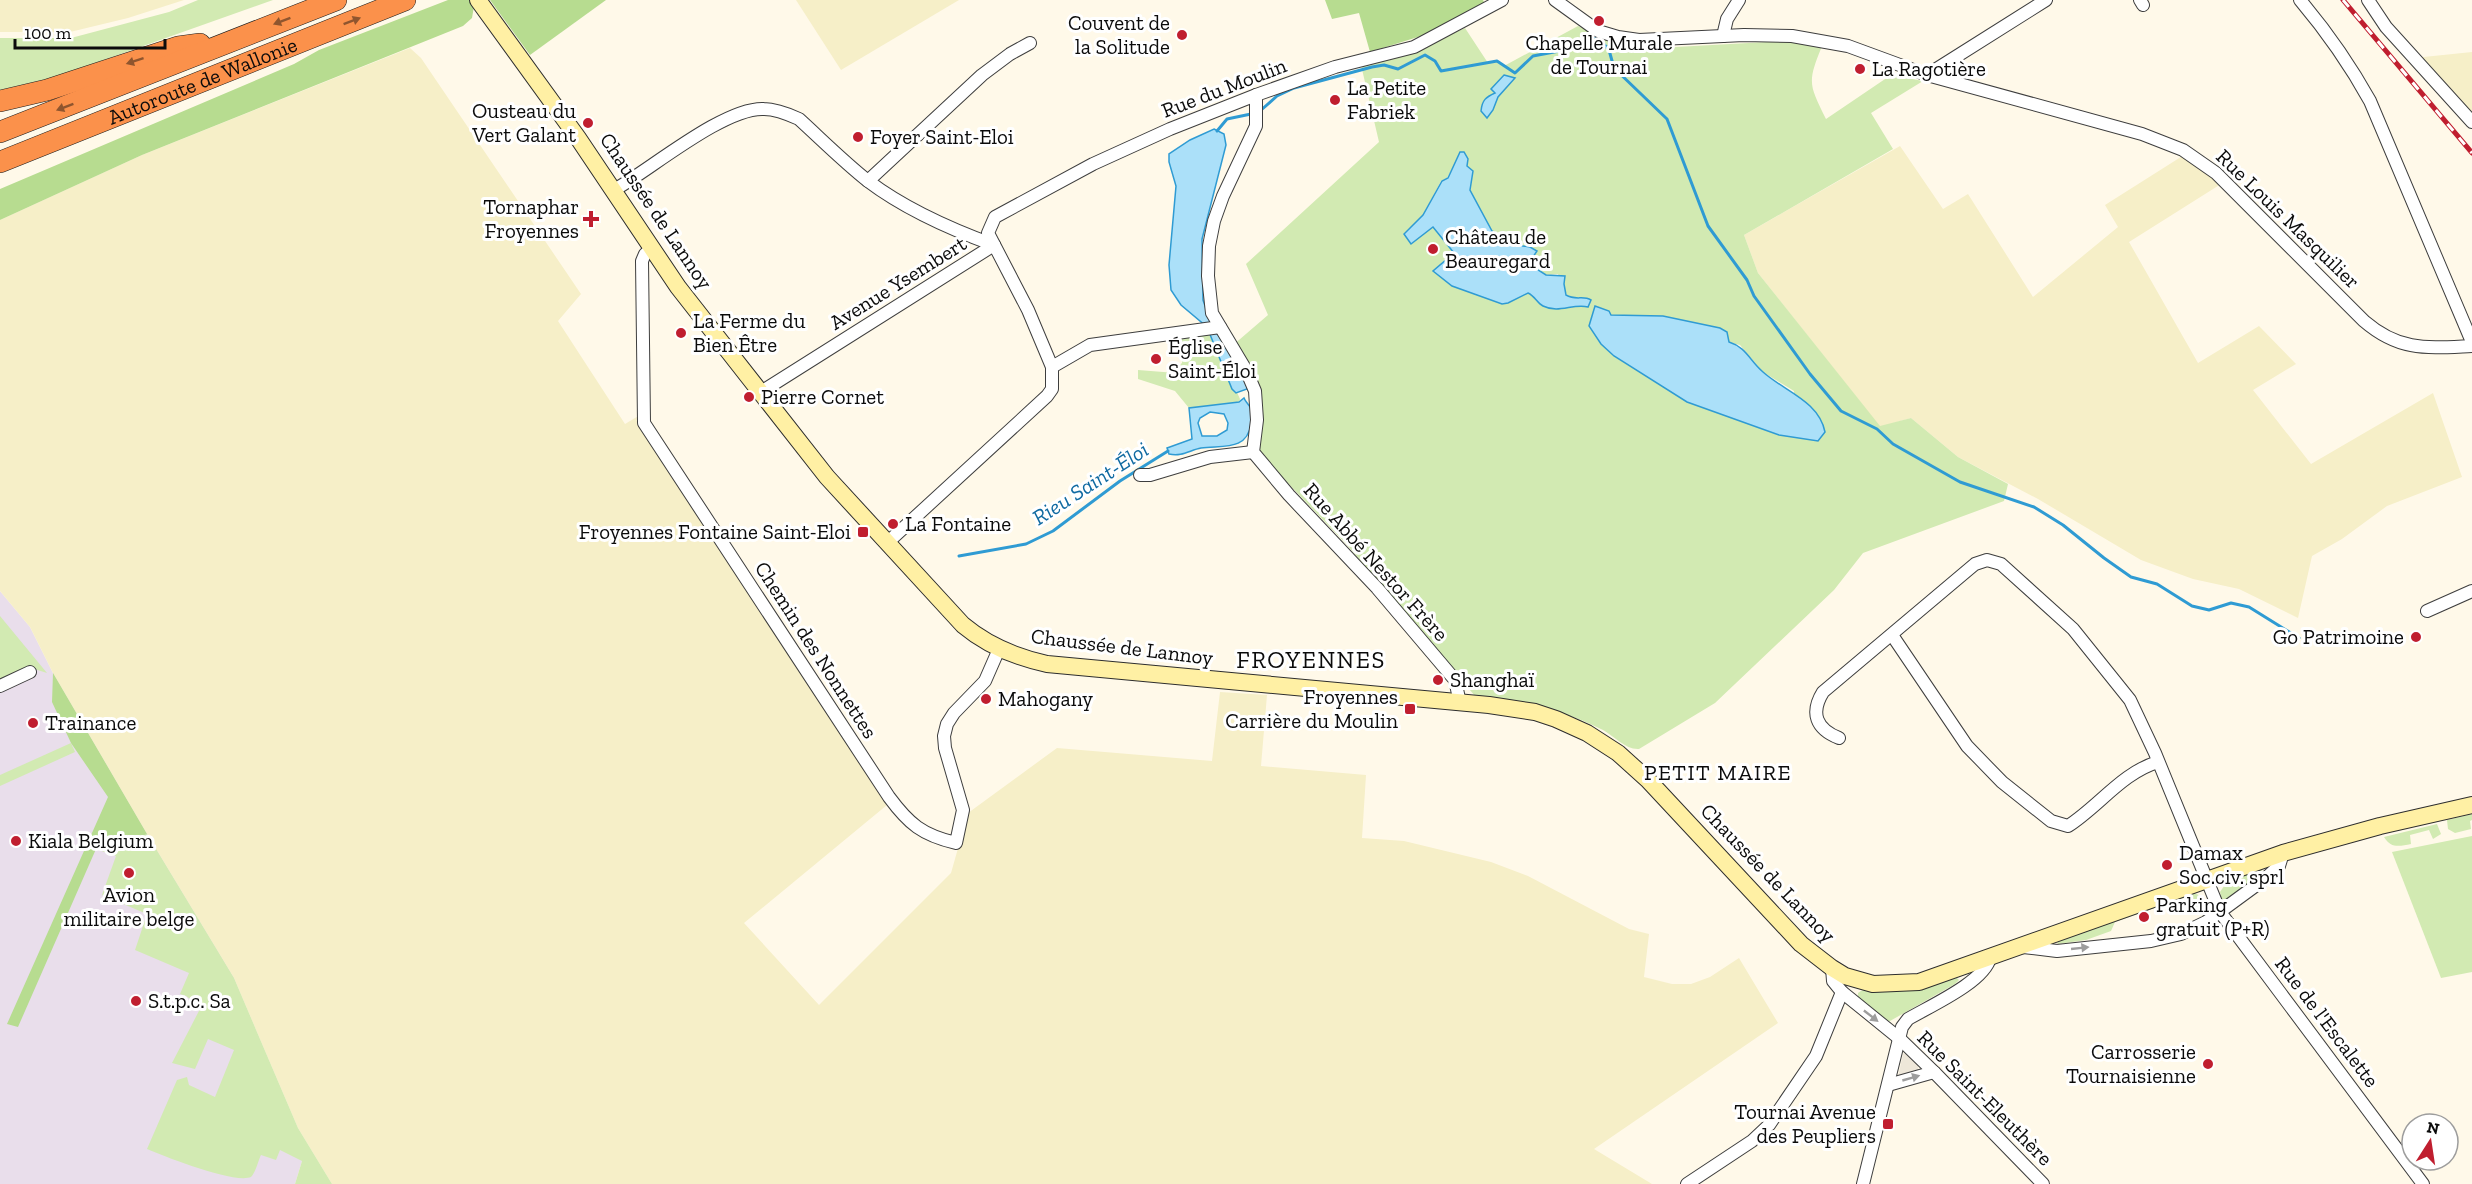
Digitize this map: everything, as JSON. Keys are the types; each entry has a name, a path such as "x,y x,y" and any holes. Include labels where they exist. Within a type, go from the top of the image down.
{"highway":[{"name":"Autoroute de Wallonie","path":"0,132 336,0"},
{"name":"Autoroute de Wallonie","path":"0,162 405,0"},
{"path":"0,101 47,90 178,47 233,40"},
{"path":"0,171 22,153"}],"main road":[{"name":"Chaussée de Lannoy","path":"478,0 614,190 678,287 827,477 963,625 976,636 999,649 1047,664 1515,708 1545,716 1587,733 1618,753 1648,780 1801,944 1845,976 1873,984 1903,984 1926,980 2283,853 2380,826 2472,805"}],"street":[{"name":"Rue du Moulin","path":"994,245 988,233 996,217 1092,164 1170,129 1257,106 1335,68 1414,47 1502,0"},
{"name":"Rue Louis Masquilier","path":"1555,0 1598,31 1618,37 1639,40 1723,36 1792,36 1829,42 1866,52 1927,75 2106,124 2183,150 2216,173 2380,335 2417,348 2472,344"},
{"path":"1723,36 1727,19 1739,0"},
{"path":"1927,75 2046,0"},
{"path":"2300,0 2324,28 2349,64 2370,101 2472,344"},
{"path":"2368,0 2386,27 2472,122"},
{"path":"868,181 982,75 1010,54 1030,43"},
{"path":"1140,475 1150,475 1210,457 1253,452 1257,420 1255,391 1246,370 1213,329 1208,276 1209,246 1217,213 1256,126 1257,106"},
{"path":"614,190 732,115 763,109 785,113 799,119 868,181 909,207 963,234 994,245 1028,310 1052,367 1052,389 887,543"},
{"name":"Avenue Ysembert","path":"761,392 994,245"},
{"name":"Chemin des Nonnettes","path":"652,248 645,254 642,261 644,423 889,797 916,828 935,838 956,843 963,810 945,748 946,724 985,681 999,649"},
{"path":"1052,367 1090,345 1213,329"},
{"name":"Rue Abbé Nestor Frère","path":"1253,452 1289,495 1377,588 1455,680 1460,703"},
{"name":"Rue de l'Escalette","path":"1839,738 1828,734 1819,724 1816,703 1823,692 1975,564 1987,560 2001,564 2073,629 2130,700 2220,912 2423,1184"},
{"path":"2427,611 2472,591"},
{"path":"1892,635 1966,746 2002,782 2051,821 2068,826 2081,818 2142,766 2158,762"},
{"path":"0,686 30,672"},
{"path":"2022,946 2057,951 2151,941 2181,934 2220,912 2266,878 2279,866 2283,853"},
{"path":"1863,1184 1902,1027 1908,1019 1971,982 1988,966 1990,958"},
{"path":"1687,1184 1752,1141 1769,1125 1816,1056 1842,992 1833,981 1832,968"},
{"name":"Rue Saint-Eleuthère","path":"1842,992 1900,1040 1934,1072 2043,1184"},
{"path":"1888,1085 1934,1072"}],"shaded area":[{"path":"0,0 184,0 128,18 70,32 0,32"},
{"path":"796,0 959,0 841,70"},
{"path":"410,48 421,58 581,294 558,321 625,424 640,415 884,796 887,805 744,923 819,1005 951,873 968,813 1057,748 1212,761 1220,692 1267,695 1261,766 1366,775 1362,838 1404,841 1491,862 1528,876 1629,929 1649,934 1644,977 1672,984 1691,984 1710,977 1739,958 1778,1023 1594,1149 1652,1184 332,1184 298,1128 234,978 53,673 30,627 0,591 0,220 142,155"},
{"path":"2472,52 2472,117 2414,58"},
{"path":"1900,146 1943,209 1968,194 2033,297 2118,227 2105,205 2184,155 2221,184 2129,242 2198,363 2259,326 2296,364 2253,390 2311,464 2433,393 2462,477 2387,506 2342,539 2312,556 2298,618 2239,589 2193,579 2141,560 2038,499 1958,457 1911,418 1880,427 1758,273 1744,235"},
{"path":"0,591 30,627 53,673 234,978 302,1161 295,1184 0,1184"},
{"path":"1906,1053 1918,1065 1918,1071 1898,1077 1903,1054"}],"green space":[{"path":"198,0 273,0 56,77 0,90 0,38 71,38 169,12"},
{"path":"448,0 469,0 474,6 472,18 463,26 142,155 0,220 0,189 294,64 319,50"},
{"path":"490,0 606,0 530,55"},
{"path":"1325,0 1483,0 1485,4 1421,36 1370,52 1359,13 1332,19"},
{"path":"1578,26 1640,49 1785,41 1822,46 1814,68 1812,83 1826,119 1891,75 1923,81 1871,113 1893,149 1744,235 1758,273 1880,426 1911,418 1958,457 2008,484 2004,501 1863,553 1834,590 1715,703 1639,749 1625,745 1587,722 1556,711 1475,696 1348,546 1256,450 1256,398 1232,346 1268,315 1246,264 1379,142 1361,65 1416,50 1465,28 1488,63 1497,61 1504,66","holes":["1453,167 1473,171 1470,190 1492,231 1517,245 1530,247 1535,255 1531,260 1532,266 1546,275 1558,274 1570,297 1587,298 1582,305 1568,308 1528,293 1522,295 1465,290 1452,286 1455,253 1433,227 1404,235 1423,215 1441,181 1447,178","1596,306 1608,311 1611,315 1740,345 1763,372 1794,391 1793,436 1779,435 1687,402"]},
{"path":"1210,332 1240,399 1239,402 1189,408 1175,391 1138,379 1138,370 1176,373 1177,367 1182,363 1179,338"},
{"path":"0,616 47,673 28,667 0,679"},
{"path":"53,673 147,834 114,847 96,849 18,1027 7,1024 108,797 71,743 52,702"},
{"path":"71,743 75,752 0,786 0,775"},
{"path":"2472,814 2471,829 2455,833 2448,829 2447,820"},
{"path":"2437,824 2441,834 2433,839 2429,830 2410,835 2411,844 2396,846 2384,837"},
{"path":"147,834 234,978 298,1128 332,1184 295,1184 302,1161 280,1150 276,1160 261,1155 253,1175 242,1178 200,1169 147,1149 177,1080 187,1077 189,1085 215,1097 234,1050 208,1039 195,1069 172,1063 201,1007 180,994 189,973 135,950 147,914 102,895 116,856 96,849 114,847"},
{"path":"2472,836 2472,972 2441,978 2392,852"},
{"path":"2260,868 2263,873 2261,876 2225,903 2222,902 2220,892 2229,879"},
{"path":"2191,893 2203,899 2203,912 2192,907 2182,907 2186,897 2115,922 2111,931 2086,940 2058,944 2057,942"},
{"path":"1956,977 1959,980 1955,984 1890,1021 1858,999 1858,993 1865,990 1907,990"}],"water":[{"path":"1504,75 1515,78 1498,97 1487,118 1481,111 1482,104 1495,93 1491,89"},
{"path":"1214,129 1224,134 1226,145 1202,239 1203,300 1214,331 1224,340 1248,381 1247,389 1236,393 1232,389 1207,327 1181,305 1171,290 1169,265 1176,186 1169,154 1190,140"},
{"path":"1460,152 1464,152 1468,159 1467,166 1473,171 1470,190 1492,231 1517,245 1530,247 1537,251 1531,260 1532,266 1546,275 1565,276 1566,295 1591,300 1588,307 1549,308 1541,305 1528,293 1502,304 1452,286 1433,271 1454,253 1433,227 1411,244 1404,234 1423,215 1442,181 1448,178"},
{"path":"1595,306 1609,311 1611,315 1663,316 1720,328 1727,332 1729,342 1744,351 1771,379 1808,404 1816,412 1825,432 1818,441 1779,435 1687,402 1614,356 1601,344 1589,326"},
{"path":"1244,398 1252,413 1249,433 1245,439 1233,445 1201,448 1178,455 1169,454 1167,448 1192,439 1189,408 1239,402","holes":["1210,412 1224,414 1228,423 1227,430 1217,436 1202,436 1198,423 1200,418"]}],"waterway":[{"path":"1260,111 1277,96 1294,88 1372,67 1384,65 1398,69 1425,55 1435,61 1441,71 1497,61 1515,73 1533,56 1570,49 1597,36 1609,50 1614,68 1667,119 1708,226 1747,280 1754,296 1810,374 1841,411 1877,429 1893,444 1960,482 2034,507 2063,525 2131,577 2157,584 2192,606 2209,610 2231,603 2249,607 2299,638"},
{"path":"1217,131 1227,119 1251,114"},
{"name":"Rieu Saint-Éloi","path":"959,556 1026,544 1053,531 1120,481 1168,451"}],"railway":[{"path":"2343,0 2472,153"}],"place":[{"name":"Chapelle Murale de Tournai","path":"1599,21"},
{"name":"Couvent de la Solitude","path":"1182,35"},
{"name":"La Ragotière","path":"1860,69"},
{"name":"La Petite Fabriek","path":"1335,100"},
{"name":"Ousteau du Vert Galant","path":"588,123"},
{"name":"Foyer Saint-Eloi","path":"858,137"},
{"name":"Tornaphar Froyennes","path":"591,219"},
{"name":"Château de Beauregard","path":"1433,249"},
{"name":"La Ferme du Bien Être","path":"681,333"},
{"name":"Église Saint-Éloi","path":"1156,359"},
{"name":"Pierre Cornet","path":"749,397"},
{"name":"La Fontaine","path":"893,524"},
{"name":"Froyennes Fontaine Saint-Eloi","path":"863,532"},
{"name":"Go Patrimoine","path":"2416,637"},
{"name":"Shanghaï","path":"1438,680"},
{"name":"Mahogany","path":"986,699"},
{"name":"Froyennes Carrière du Moulin","path":"1410,709"},
{"name":"Trainance","path":"33,723"},
{"name":"Kiala Belgium","path":"16,841"},
{"name":"Damax Soc.civ. sprl","path":"2167,865"},
{"name":"Avion militaire belge","path":"129,873"},
{"name":"Parking gratuit (P+R)","path":"2144,917"},
{"name":"S.t.p.c. Sa","path":"136,1001"},
{"name":"Carrosserie Tournaisienne","path":"2208,1064"},
{"name":"Tournai Avenue des Peupliers","path":"1888,1124"}],"district":[{"name":"FROYENNES","path":"1311,660"},
{"name":"PETIT MAIRE","path":"1718,772"}]}
